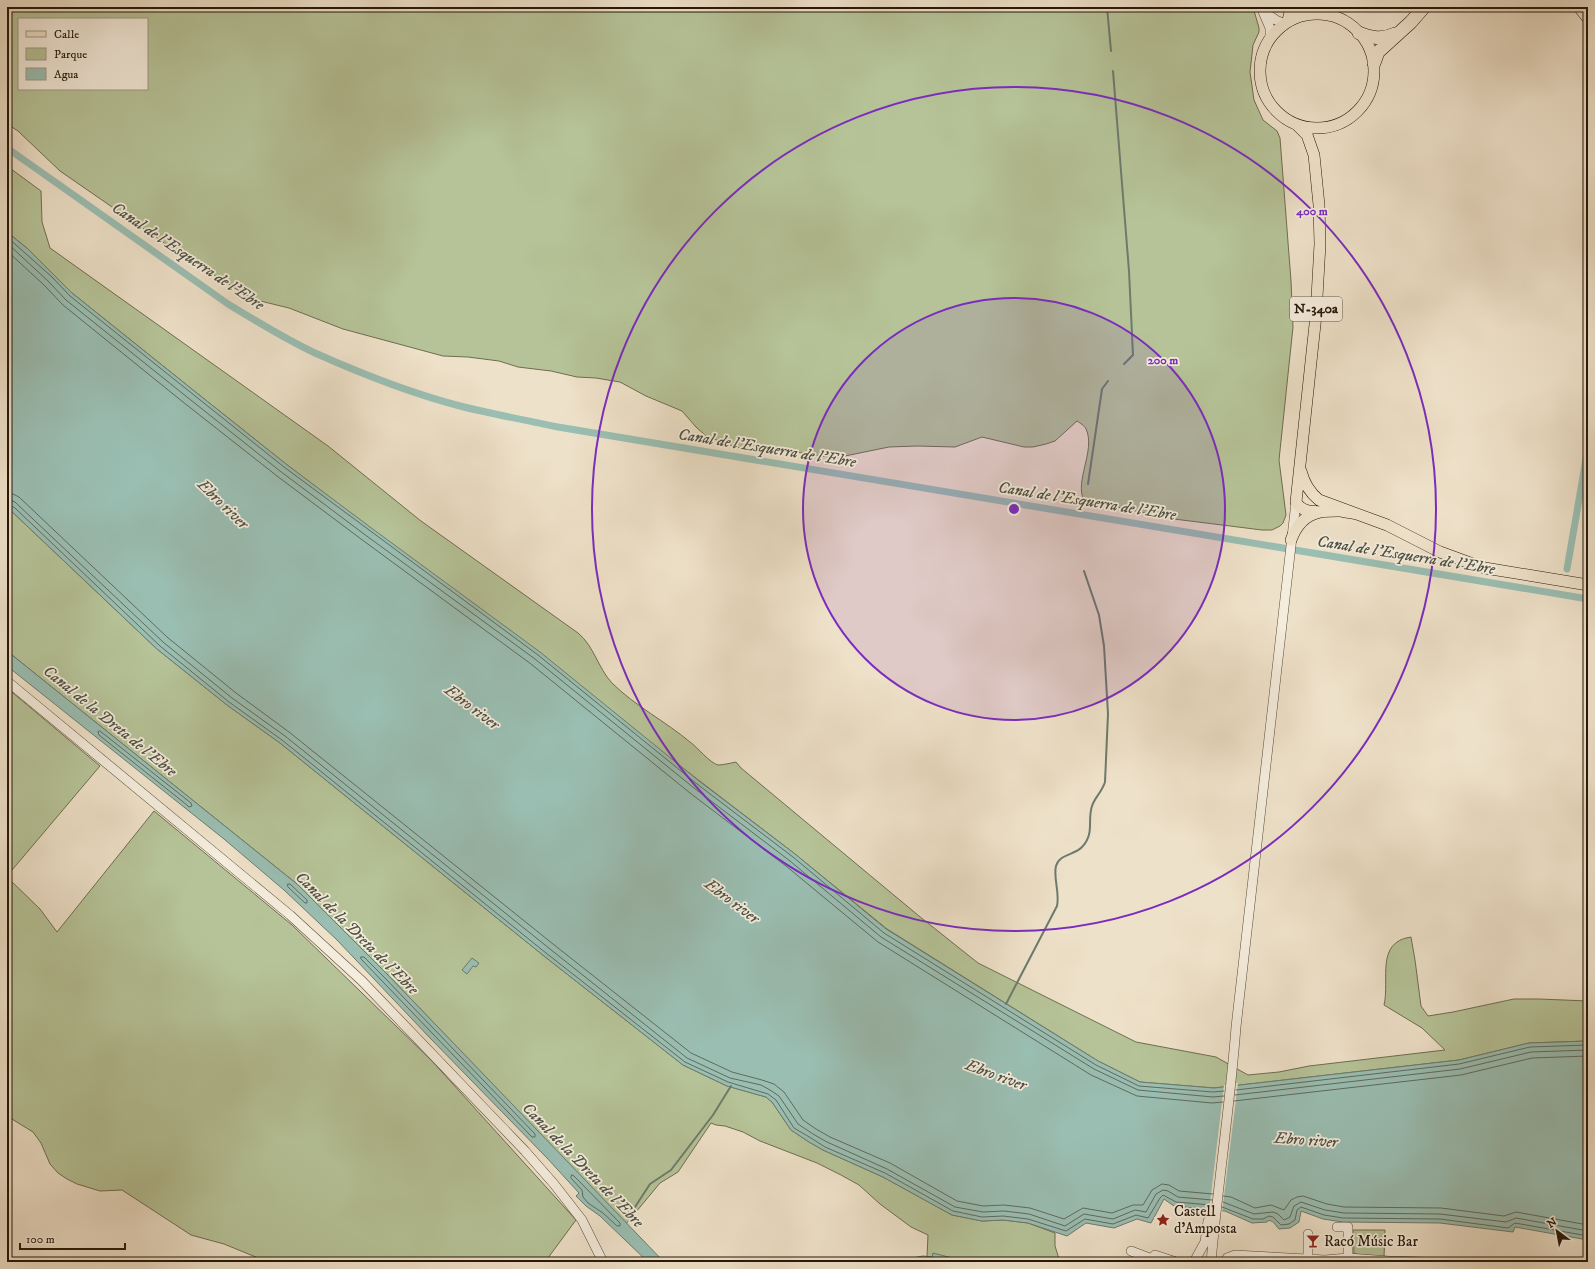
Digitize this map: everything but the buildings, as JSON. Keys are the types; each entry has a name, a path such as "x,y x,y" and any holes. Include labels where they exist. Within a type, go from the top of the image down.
{"highway":[{"path":"1374,63 1378,52 1411,22 1424,7"},
{"path":"1580,7 1588,17"},
{"path":"1359,33 1373,38 1388,37 1400,32"}],"main road":[{"path":"1287,23 1291,7"},
{"path":"1300,7 1312,14"},
{"path":"1312,14 1327,15 1341,19 1347,23 1359,33 1369,47 1374,63 1372,85 1362,106 1349,118 1333,126 1324,128 1298,126 1286,120 1275,111 1266,99 1261,86 1259,72 1261,58 1270,38 1287,23 1302,16 1312,14"},
{"name":"N-340a","path":"1296,501 1316,315 1320,255 1319,205 1314,155 1307,135 1298,126"},
{"name":"N-340a","path":"1314,155 1316,142 1324,128"},
{"path":"1291,542 1295,530 1312,514 1315,497 1304,482 1300,462"},
{"path":"1357,514 1342,511 1312,514 1300,507 1296,501 1303,497 1315,497 1388,525 1440,552 1486,568 1588,585"}],"street":[{"path":"1262,9 1276,20 1287,23"},
{"path":"1262,9 1270,28 1270,38"},
{"name":"N-340a","path":"1211,1262 1211,1218 1233,1063 1296,501"},
{"path":"7,681 290,914 362,981 525,1151 554,1184 582,1220 603,1262"},
{"path":"1194,1262 1205,1242 1211,1218"},
{"path":"1337,1227 1348,1227 1348,1258"},
{"path":"1307,1260 1308,1234"},
{"path":"1131,1251 1152,1259 1155,1254 1173,1261"},
{"path":"1226,1262 1229,1256 1243,1259 1324,1261 1348,1258 1389,1262 1423,1262"}],"green space":[{"path":"7,7 1253,7 1259,32 1253,45 1250,72 1254,100 1263,120 1277,131 1280,138 1291,281 1293,327 1279,460 1286,515 1280,526 1272,530 1262,530 1174,519 1084,500 1082,484 1087,456 1088,437 1085,428 1077,421 1055,441 1033,447 1024,447 982,437 955,447 889,447 835,458 770,448 748,449 735,447 706,436 682,411 646,396 620,382 596,378 577,377 551,371 518,367 499,361 468,357 443,356 343,329 289,308 252,299 167,245 60,171 18,131 7,124"},
{"path":"7,166 41,191 42,222 50,248 328,446 421,521 578,633 588,644 607,677 621,691 693,744 715,764 720,765 736,762 741,768 919,916 978,963 1136,1042 1216,1057 1248,1075 1279,1072 1309,1066 1445,1050 1422,1028 1384,1005 1386,964 1388,954 1392,946 1400,940 1411,937 1421,1006 1428,1016 1514,999 1588,1001 1588,1041 1529,1043 1459,1060 1214,1088 1140,1082 1098,1061 887,929 795,854 286,464 72,293 28,249 7,232"},
{"path":"7,507 157,649 227,705 280,743 544,956 683,1065 727,1086 766,1097 772,1102 791,1130 809,1142 823,1150 883,1177 952,1215 982,1221 1003,1220 1028,1223 1055,1233 1055,1246 1060,1262 969,1262 933,1254 932,1257 927,1257 928,1235 911,1227 880,1204 859,1185 817,1163 760,1141 743,1132 711,1123 678,1172 660,1183 626,1224 386,973 297,884 7,651"},
{"path":"7,688 100,766 7,876"},
{"path":"154,811 292,925 432,1061 576,1220 545,1262 268,1262 224,1244 191,1235 122,1190 100,1191 77,1184 67,1179 58,1173 50,1164 41,1143 33,1132 7,1116 7,877 40,909 57,932"},
{"path":"1353,1230 1385,1230 1384,1257 1354,1254"}],"water":[{"name":"Ebro river","path":"7,232 28,249 72,293 286,464 540,652 699,781 795,854 886,929 1098,1061 1140,1082 1214,1088 1459,1060 1529,1043 1588,1041 1588,1240 1515,1227 1513,1232 1440,1223 1343,1222 1323,1219 1301,1211 1299,1222 1290,1228 1279,1229 1271,1221 1252,1223 1225,1211 1174,1206 1164,1199 1151,1223 1137,1219 1114,1228 1086,1223 1067,1236 1028,1223 1003,1220 982,1221 952,1215 883,1177 823,1150 791,1130 772,1102 766,1097 727,1086 683,1065 544,956 280,743 227,705 157,649 7,507"},
{"path":"7,651 297,884 386,973 664,1262 648,1262 600,1216 586,1206 576,1196 579,1193 547,1158 337,940 284,890 224,839 7,666"},
{"path":"472,958 479,963 476,967 473,966 467,974 462,970"},
{"path":"933,1253 969,1262 890,1262 923,1256 932,1257"}],"pier":[{"path":"1238,1083 1222,1213 1209,1211 1224,1085"}],"waterway":[{"path":"1107,7 1111,51"},
{"path":"1113,71 1129,271 1133,355 1124,364"},
{"name":"Canal de l'Esquerra de l'Ebre","path":"7,148 228,304 271,330 304,348 350,368 441,401 484,412 558,427 1588,599"},
{"path":"1088,484 1102,389 1108,381"},
{"path":"1567,569 1588,448"},
{"path":"1006,1004 1057,906 1058,896 1055,875 1056,866 1060,859 1079,850 1086,842 1090,832 1092,806 1105,782 1108,714 1104,646 1099,615 1084,571"},
{"name":"Canal de la Dreta de l'Ebre","path":"635,1207 650,1184 671,1170 713,1115 731,1086"}],"place":[{"name":"Castell d'Amposta","path":"1163,1220"},
{"name":"Racó Músic Bar","path":"1313,1241"}]}
